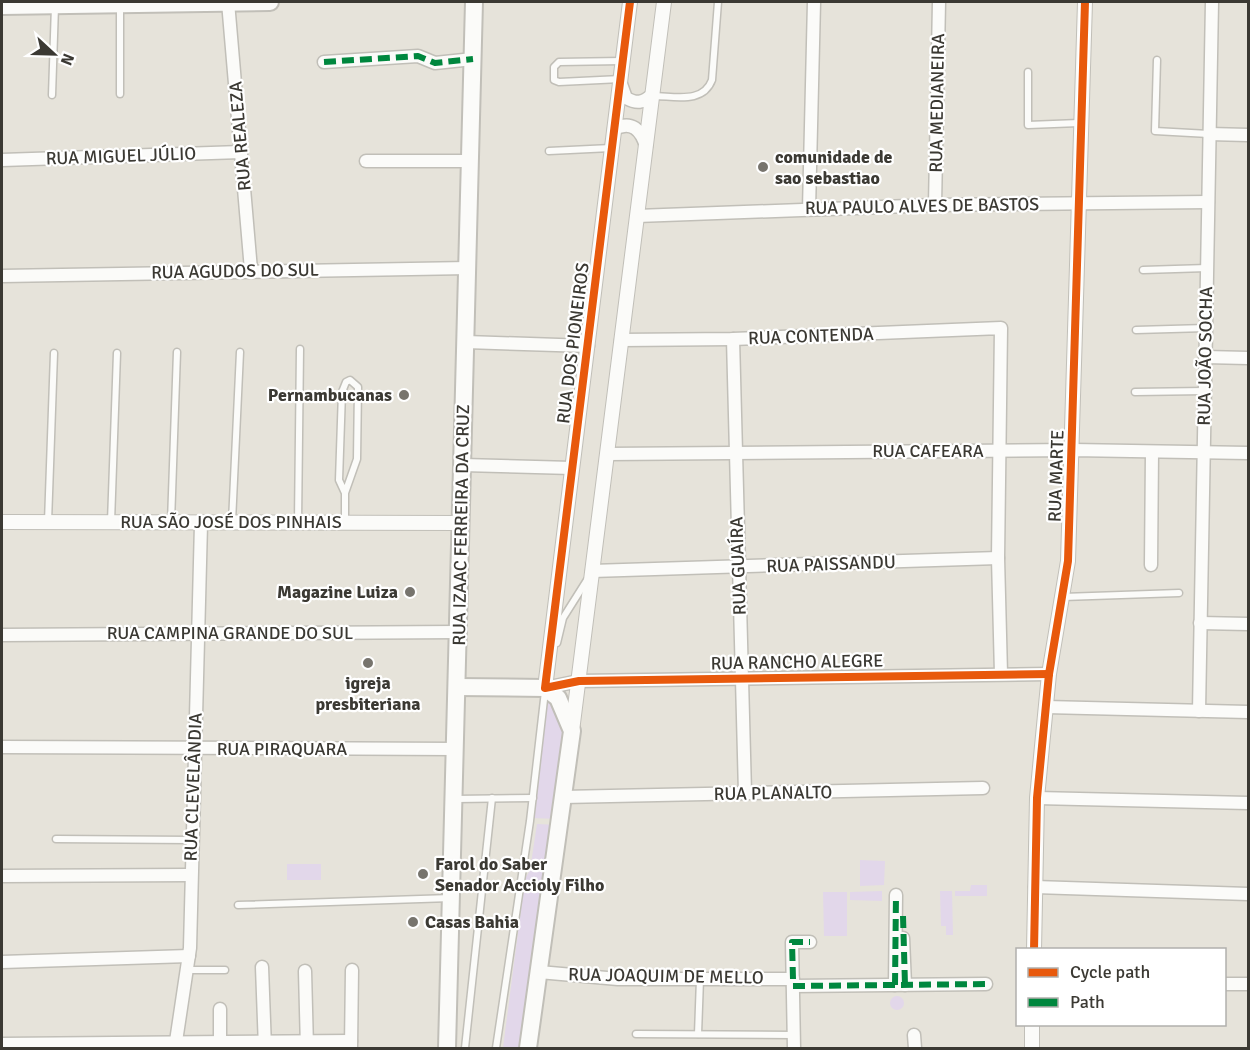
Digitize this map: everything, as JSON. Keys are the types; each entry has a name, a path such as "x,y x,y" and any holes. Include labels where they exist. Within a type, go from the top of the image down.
{"main road":[{"path":"2,6 270,2"},
{"name":"RUA IZAAC FERREIRA DA CRUZ","path":"447,1048 474,2"},
{"name":"RUA RANCHO ALEGRE","path":"457,687 545,688"},
{"path":"528,1048 572,730 558,698 545,688"}],"street":[{"name":"RUA DOS PIONEIROS","path":"545,688 630,2"},
{"path":"572,730 664,2"},
{"path":"809,209 814,2"},
{"name":"RUA MEDIANEIRA","path":"935,205 939,2"},
{"name":"RUA MARTE","path":"1034,948 1037,798 1049,674 1068,561 1073,450 1079,123 1085,2"},
{"name":"RUA JOÃO SOCHA","path":"1199,711 1212,2"},
{"name":"RUA REALEZA","path":"228,3 251,270"},
{"path":"324,62 418,56 435,63 472,59"},
{"path":"621,80 626,98 634,103 644,102 652,95"},
{"path":"615,129 622,125 631,125 639,130 646,146"},
{"path":"1209,134 1248,135"},
{"name":"RUA MIGUEL JÚLIO","path":"2,160 241,152"},
{"path":"366,161 470,161"},
{"name":"RUA PAULO ALVES DE BASTOS","path":"637,216 935,205 1208,202"},
{"name":"RUA AGUDOS DO SUL","path":"2,276 468,268"},
{"name":"RUA CONTENDA","path":"621,340 733,339 1001,328 1000,451"},
{"name":"RUA GUAÍRA","path":"733,339 737,567 743,678 745,793"},
{"path":"466,342 588,346"},
{"path":"1205,357 1248,358"},
{"name":"RUA CAFEARA","path":"607,453 1073,450 1248,453"},
{"path":"1000,451 998,558 1001,674"},
{"path":"1150,565 1152,452"},
{"path":"463,465 573,468"},
{"name":"RUA SÃO JOSÉ DOS PINHAIS","path":"2,522 461,523"},
{"name":"RUA CLEVELÂNDIA","path":"175,1046 189,956 201,524"},
{"name":"RUA PAISSANDU","path":"592,571 998,558"},
{"path":"1200,623 1248,624"},
{"name":"RUA CAMPINA GRANDE DO SUL","path":"2,635 458,632"},
{"name":"RUA RANCHO ALEGRE","path":"545,688 579,681 1049,674"},
{"path":"1046,706 1248,712"},
{"name":"RUA PIRAQUARA","path":"2,747 455,749"},
{"name":"RUA PLANALTO","path":"563,797 983,788"},
{"path":"1037,798 1248,803"},
{"path":"2,876 190,875"},
{"path":"1035,887 1248,894"},
{"path":"899,896 900,985"},
{"path":"794,1048 792,942 810,942"},
{"path":"2,962 189,956"},
{"path":"262,968 265,1046"},
{"path":"2,1044 351,1045 352,970"},
{"path":"305,971 307,1045"},
{"name":"RUA JOAQUIM DE MELLO","path":"539,972 618,979 900,985 986,984"},
{"path":"1226,984 1248,984"},
{"path":"220,1009 220,1046"},
{"path":"1032,1026 1032,1048"},
{"path":"914,1035 915,1048"}],"lane":[{"path":"652,95 693,96 702,95 708,90 712,80 718,2"},
{"path":"120,5 120,94"},
{"path":"52,95 55,6"},
{"path":"1157,60 1155,132 1209,134"},
{"path":"621,80 559,82 554,80 554,67 559,62 623,61"},
{"path":"1028,72 1028,125 1079,123"},
{"path":"549,151 612,148"},
{"path":"1143,270 1207,268"},
{"path":"1136,330 1206,328"},
{"path":"298,522 300,349"},
{"path":"171,522 177,352"},
{"path":"232,523 240,352"},
{"path":"48,522 54,353"},
{"path":"111,522 117,353"},
{"path":"345,493 339,480 342,393 346,382 350,381 358,387 357,459 345,493 345,522"},
{"path":"1136,392 1204,391"},
{"path":"545,688 563,618 592,571"},
{"path":"1062,597 1179,594"},
{"name":"RUA DOS PIONEIROS","path":"496,1048 533,798 545,688"},
{"path":"465,1048 492,798"},
{"path":"454,799 533,798"},
{"path":"56,839 191,840"},
{"path":"238,905 451,898"},
{"path":"188,970 225,970"},
{"path":"698,1034 700,979"},
{"path":"636,1034 794,1035"}],"shaded area":[{"path":"546,691 571,732 559,819 531,818"},
{"path":"537,824 559,825 528,1048 503,1048 525,879 530,870"},
{"path":"860,860 885,861 884,885 860,886"},
{"path":"287,864 321,864 321,880 287,880"},
{"path":"971,885 987,885 987,896 955,896 955,891 970,891"},
{"path":"882,891 882,901 850,900 850,892"},
{"path":"940,891 952,891 953,935 946,935 946,926 941,926"},
{"path":"823,892 847,892 847,936 824,936"},
{"path":"894,996 900,996 904,1003 900,1010 894,1010 890,1006 890,1000"}],"marked path":[{"path":"324,62 418,56 435,63 473,59"},
{"path":"895,985 896,895"},
{"path":"903,916 905,985"},
{"path":"793,979 792,942 810,942"},
{"path":"793,986 986,984"}],"cycle path":[{"path":"630,2 545,688 579,681 1049,674"},
{"path":"1034,948 1037,798 1049,674 1068,561 1085,2"}],"place":[{"name":"comunidade de sao sebastiao","path":"763,167"},
{"name":"Pernambucanas","path":"404,395"},
{"name":"Magazine Luiza","path":"410,592"},
{"name":"igreja presbiteriana","path":"368,663"},
{"name":"Farol do Saber Senador Accioly Filho","path":"423,874"},
{"name":"Casas Bahia","path":"413,922"}]}
